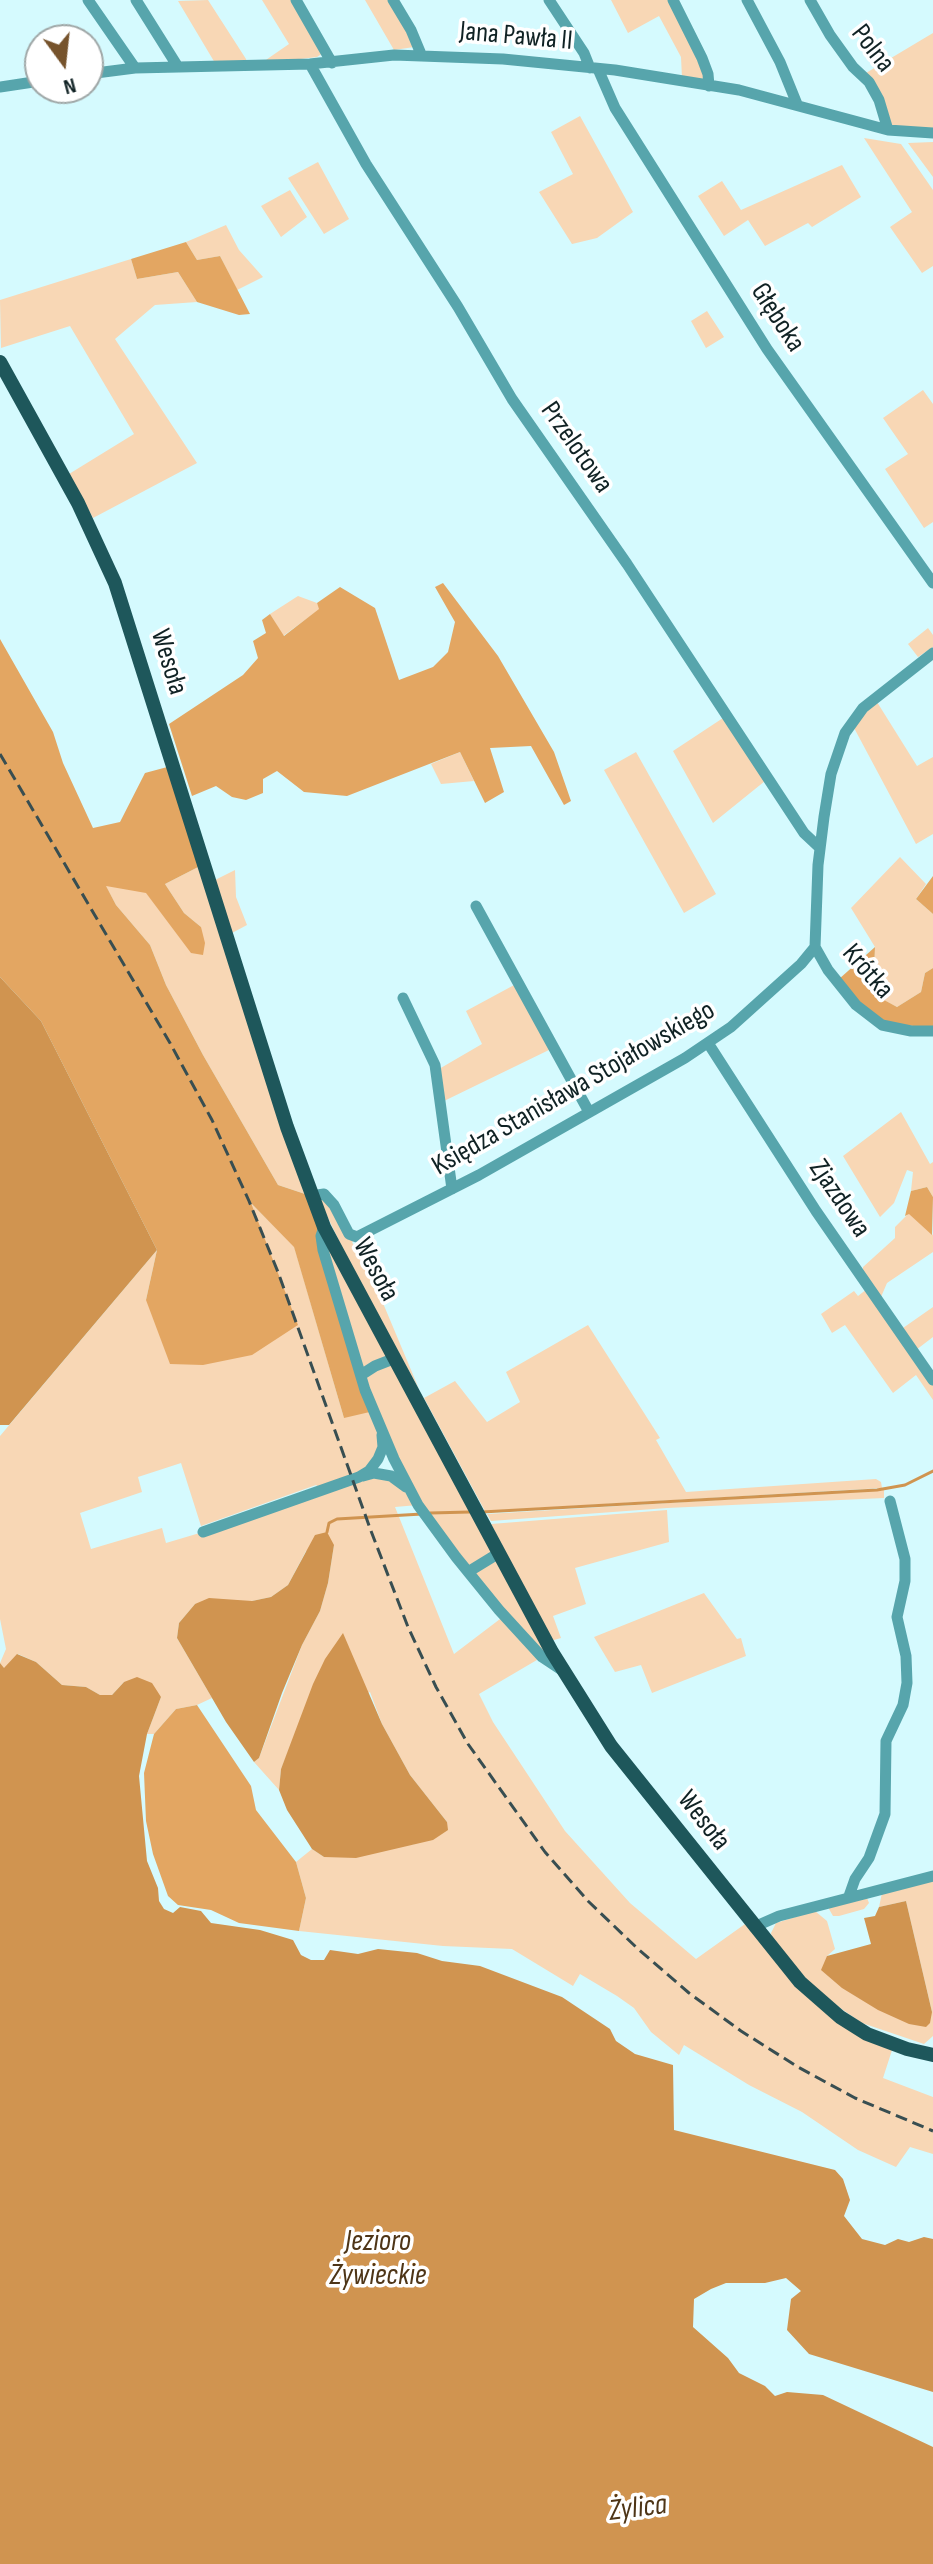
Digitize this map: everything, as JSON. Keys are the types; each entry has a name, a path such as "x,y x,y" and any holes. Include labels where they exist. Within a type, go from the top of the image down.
{"main road":[{"name":"Wesoła","path":"0,362 78,503 115,583 287,1127 324,1227 563,1671 611,1746 800,1982 840,2017 882,2040 933,2055"}],"street":[{"path":"88,0 135,68"},
{"path":"136,0 178,67"},
{"path":"296,0 332,63"},
{"path":"393,0 421,54"},
{"name":"Głęboka","path":"549,0 767,349 933,583"},
{"path":"673,0 702,58 709,86"},
{"path":"747,0 780,62 797,104"},
{"name":"Polna","path":"810,0 853,67 869,82 879,100 888,130"},
{"name":"Jana Pawła II","path":"104,72 135,68 332,63 421,54 503,59 594,68 709,86 797,104 888,130 933,133"},
{"name":"Przelotowa","path":"310,64 366,164 458,307 512,399 627,564 804,833 820,848"},
{"path":"0,87 24,83"},
{"path":"815,947 820,848 831,774 845,733 863,708 933,653"},
{"path":"476,906 589,1112"},
{"name":"Księdza Stanisława Stojałowskiego","path":"311,1196 324,1194 334,1205 349,1234 357,1237 452,1189 708,1043 756,1005 815,947"},
{"name":"Krótka","path":"815,947 828,970 856,1005 882,1025 911,1031 933,1031"},
{"path":"403,998 435,1065 452,1189"},
{"name":"Zjazdowa","path":"708,1043 816,1211 933,1380"},
{"path":"324,1227 321,1236 323,1250 361,1375 382,1430 416,1500 468,1572 542,1657 563,1671"},
{"path":"361,1375 393,1359"},
{"path":"359,1477 369,1471 378,1459 383,1447 382,1430"},
{"path":"203,1532 374,1473 391,1476 416,1500"},
{"path":"849,1896 855,1879 869,1858 885,1814 886,1741 903,1705 907,1683 906,1656 897,1617 905,1581 905,1559 890,1501"},
{"path":"468,1572 499,1553"},
{"path":"754,1927 779,1916 849,1896 933,1876"}],"shaded area":[{"path":"208,0 247,62 215,63 178,1"},
{"path":"262,0 293,0 323,53 317,57 260,64 289,44"},
{"path":"365,0 390,0 414,47 394,50"},
{"path":"611,0 668,0 705,81 682,78 681,57 659,16 628,33"},
{"path":"933,33 933,128 889,126 866,73"},
{"path":"580,116 633,212 597,238 572,244 539,192 573,174 551,132"},
{"path":"864,138 901,144 933,190 933,266 922,273 890,227 912,212"},
{"path":"933,142 933,177 908,143"},
{"path":"318,162 349,219 324,234 288,178"},
{"path":"842,165 861,197 812,227 808,223 765,246 748,220 724,236 698,196 722,181 741,210"},
{"path":"290,190 307,217 281,237 261,206"},
{"path":"226,225 239,250 263,277 237,290 220,256 197,260 186,242"},
{"path":"186,242 197,260 220,256 250,314 239,315 197,302 178,272 137,279 131,259"},
{"path":"131,259 137,279 178,272 197,302 155,305 115,339 197,463 93,518 69,474 134,434 70,326 1,348 0,300"},
{"path":"707,311 724,337 706,348 691,321"},
{"path":"923,390 933,404 933,522 924,528 885,469 908,454 883,418"},
{"path":"443,583 498,656 554,752 571,801 564,805 531,746 490,748 504,792 485,803 460,752 347,796 304,792 277,771 263,779 263,793 246,800 232,797 216,786 192,796 169,724 243,675 258,658 253,641 266,633 262,620 270,614 284,636 319,609 317,603 340,587 375,608 399,680 433,667 448,652 455,622 435,587"},
{"path":"298,596 317,603 320,609 283,636 270,614"},
{"path":"928,628 933,635 933,647 918,657 908,644"},
{"path":"0,639 53,732 63,763 93,828 120,822 145,773 171,766 204,864 165,884 184,913 201,927 205,943 203,955 191,953 146,893 106,886 116,905 150,945 166,985 203,1055 278,1185 311,1196 374,1411 344,1418 294,1247 251,1203 298,1325 252,1355 203,1365 170,1364 146,1300 157,1250 41,1021 0,977"},
{"path":"877,702 917,766 933,757 933,834 916,844 853,726 866,709"},
{"path":"723,718 765,781 713,823 673,751"},
{"path":"460,752 474,781 441,784 431,764"},
{"path":"636,752 716,894 684,913 604,770"},
{"path":"900,857 926,884 916,899 933,914 933,968 925,973 921,992 897,1007 873,995 875,947 851,908"},
{"path":"204,864 311,1196 278,1185 203,1055 166,985 150,945 116,905 105,885 146,892 166,918 201,927 184,913 165,884"},
{"path":"235,870 236,897 247,925 232,933 215,880"},
{"path":"933,876 933,914 916,899"},
{"path":"875,947 873,994 897,1007 921,992 925,973 933,968 933,1028 884,1023 858,1004 839,979"},
{"path":"516,984 551,1049 444,1101 439,1069 482,1044 466,1011"},
{"path":"901,1112 930,1164 933,1162 933,1197 927,1187 911,1191 913,1172 907,1170 894,1203 880,1217 843,1156"},
{"path":"927,1187 933,1197 932,1235 909,1214 905,1216 911,1191"},
{"path":"325,1198 356,1240 352,1242 380,1296 419,1389 352,1268 320,1201"},
{"path":"249,1201 294,1246 344,1418 321,1236 563,1671 542,1657 479,1694 493,1722 565,1831 630,1903 696,1959 745,1924 754,1927 812,1994 894,2044 883,2078 933,2097 933,2154 910,2147 896,2167 858,2150 802,2112 749,2085 684,2045 679,2055 651,2032 634,2008 580,1974 573,1986 512,1949 443,1946 299,1931 306,1898 296,1862 312,1849 324,1857 415,1844 447,1822 410,1775 382,1724 370,1692 302,1718 281,1769 279,1790 254,1762 259,1758 302,1645 320,1611 334,1545 306,1551 288,1585 271,1597 195,1604 179,1623 177,1638 212,1698 176,1709 154,1734 147,1734 161,1697 124,1682 112,1695 100,1695 86,1687 62,1685 36,1662 18,1654 4,1669 0,1663 6,1649 0,1619 0,1436 157,1250 146,1300","holes":["383,1433 401,1482 374,1473","181,1463 201,1526 316,1485 321,1489 166,1543 162,1528 91,1549 80,1513 142,1492 138,1477","418,1505 504,1616 454,1654 395,1507"]},
{"path":"909,1213 933,1235 933,1252 887,1283 881,1297 863,1267 895,1238 895,1227"},
{"path":"867,1289 933,1384 933,1400 916,1375 893,1393 845,1325 832,1333 821,1314 854,1291 858,1296"},
{"path":"933,1307 933,1337 916,1350 903,1328"},
{"path":"588,1325 660,1438 656,1440 686,1492 876,1479 881,1482 882,1488 485,1511 424,1398 455,1381 487,1422 520,1402 506,1372"},
{"path":"884,1490 884,1498 667,1508 491,1521 487,1514"},
{"path":"667,1510 669,1542 575,1568 586,1604 553,1616 561,1638 554,1640 491,1524"},
{"path":"704,1593 737,1639 741,1638 746,1656 652,1693 641,1665 615,1672 594,1637"},
{"path":"197,1705 251,1786 256,1810 296,1862 306,1898 299,1931 239,1923 211,1910 178,1905 168,1896 153,1854 146,1821 144,1773 154,1734 176,1709"},
{"path":"933,1881 933,2036 924,2044 862,2023 843,2010 813,1987 772,1938 776,1923 815,1911 827,1921 835,1949 827,1956 932,2012 906,1901 879,1907 882,1893"},
{"path":"867,1898 869,1903 864,1909 833,1916 829,1909 829,1907"}],"water":[{"path":"0,977 41,1021 157,1250 9,1425 0,1425"},
{"path":"327,1532 334,1545 320,1611 282,1693 259,1758 254,1762 226,1722 177,1638 179,1623 195,1604 209,1598 252,1601 271,1597 288,1585 315,1535"},
{"path":"343,1633 382,1724 410,1775 447,1822 448,1830 433,1840 356,1858 324,1857 312,1849 287,1810 279,1790 281,1769 313,1684"},
{"name":"Jezioro Żywieckie","path":"17,1654 36,1662 62,1685 86,1687 100,1695 112,1695 124,1682 137,1677 152,1683 161,1697 147,1734 139,1776 147,1861 164,1909 173,1913 180,1907 201,1911 211,1923 260,1930 293,1940 301,1955 311,1960 324,1960 330,1950 358,1954 378,1949 417,1953 442,1961 480,1966 562,1997 610,2029 616,2041 635,2054 673,2065 674,2130 835,2170 843,2179 850,2200 844,2216 862,2239 885,2245 898,2239 909,2242 924,2237 933,2239 933,2392 809,2354 787,2330 791,2299 801,2291 786,2278 765,2283 726,2283 711,2289 694,2299 693,2327 728,2358 739,2373 765,2386 775,2396 787,2392 823,2395 933,2447 933,2564 0,2564 0,1663 4,1668"},
{"path":"906,1901 932,2012 926,2027 909,2024 878,2010 842,1988 821,1970 827,1956 871,1944 864,1918 875,1916 879,1907"}],"waterway":[{"path":"482,1512 877,1490 905,1485 933,1471"},
{"path":"430,1513 470,1512"},
{"path":"327,1532 329,1523 337,1519 422,1514"}],"railway":[{"path":"0,754 212,1120 278,1272 408,1627 436,1687 468,1744 545,1852 588,1901 689,1993 798,2067 855,2098 933,2131"}],"water label":[{"name":"Żylica","path":"638,2509"}]}
